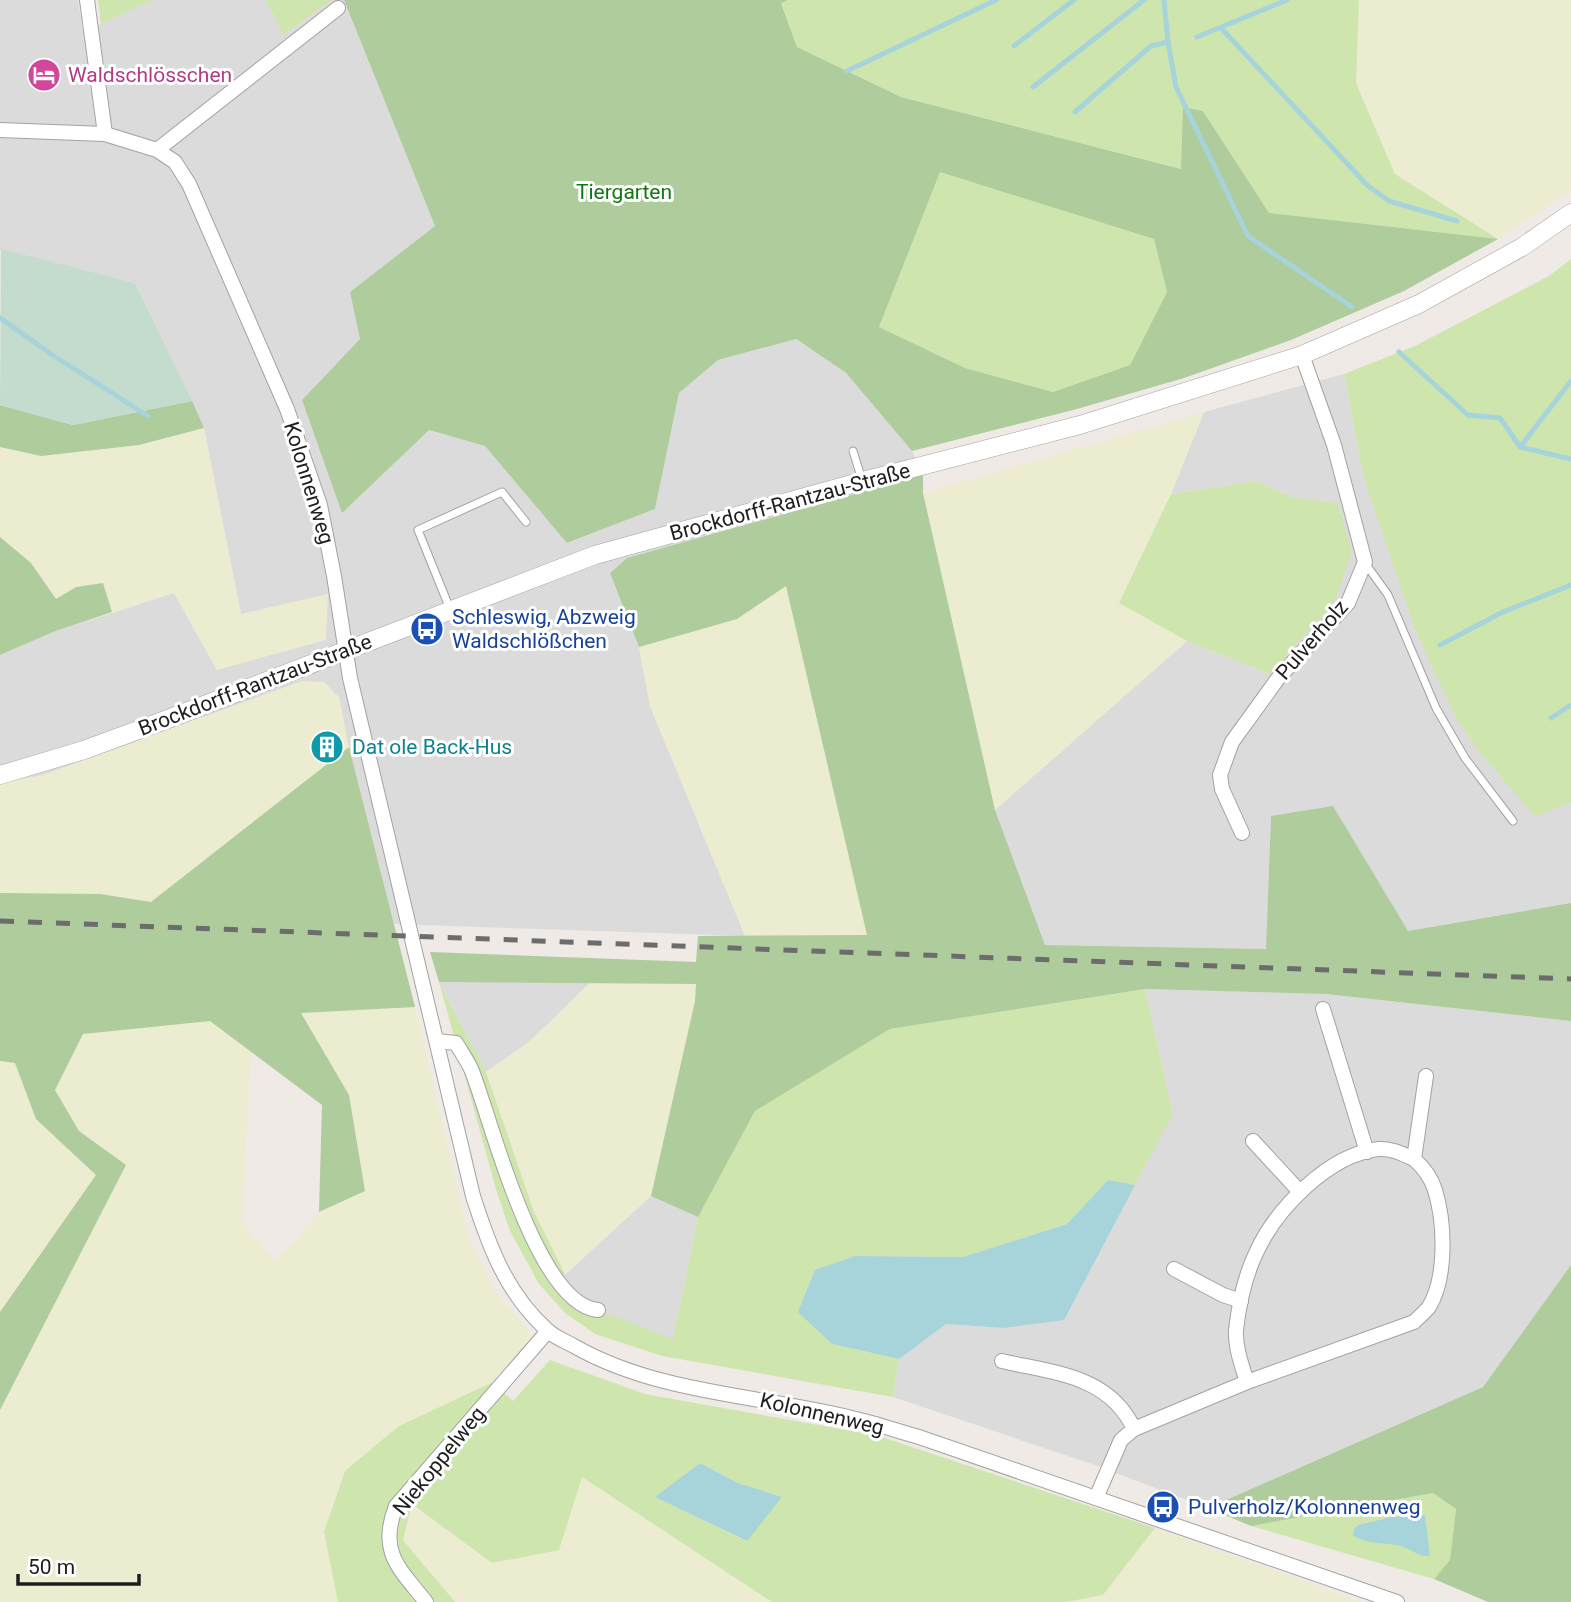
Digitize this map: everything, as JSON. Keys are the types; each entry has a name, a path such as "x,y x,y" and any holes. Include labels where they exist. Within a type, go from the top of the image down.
{"street":[{"path":"87,0 105,134"},
{"path":"158,150 338,8"},
{"name":"Kolonnenweg","path":"0,130 105,134 158,150 175,162 189,184 287,409 320,505 350,678 472,1196 486,1239 502,1274 520,1301 548,1332 601,1361 651,1378 852,1418 919,1437 1397,1602"},
{"name":"Brockdorff-Rantzau-Straße","path":"0,775 84,750 595,555 1080,425 1302,355 1419,304 1522,247 1571,213"},
{"path":"1302,355 1334,445 1365,562"},
{"name":"Pulverholz","path":"1242,833 1222,789 1220,775 1232,742 1279,677 1348,603 1365,562"},
{"path":"1323,1009 1367,1152"},
{"path":"437,1041 456,1043 470,1068 524,1218 542,1258 556,1281 573,1299 586,1309 598,1310"},
{"path":"1414,1159 1426,1076"},
{"path":"1253,1141 1300,1192"},
{"path":"1096,1499 1121,1440 1134,1429 1247,1382 1413,1322 1428,1309 1442,1270 1441,1215 1435,1188 1425,1170 1414,1159 1381,1149 1346,1160 1300,1192 1272,1225 1247,1274 1236,1332 1240,1362 1247,1382"},
{"path":"1174,1269 1223,1295 1241,1301"},
{"name":"Niekoppelweg","path":"426,1602 400,1569 391,1550 388,1534 396,1506 548,1332"},
{"path":"1002,1361 1082,1379 1114,1398 1134,1429"}],"lane":[{"path":"853,451 863,481"},
{"path":"451,610 418,530 502,492 526,522"},
{"path":"1365,562 1388,595 1436,708 1465,758 1513,821"}],"shaded area":[{"path":"0,0 78,0 83,32 153,0 266,0 283,35 332,0 344,0 435,226 350,292 360,339 302,400 342,512 428,430 485,446 568,543 655,509 679,393 718,360 795,339 846,373 912,451 923,475 627,558 610,573 639,647 650,706 745,936 394,924 349,747 43,775 0,784 0,655 53,632 174,593 217,670 241,614 204,428 135,283 0,250"},
{"path":"1344,374 1363,476 1454,714 1476,748 1535,815 1571,803 1571,903 1408,931 1271,816 1266,949 1045,945 995,810 1187,641 1269,674 1338,503 1292,497 1256,481 1171,494 1204,412"},
{"path":"439,982 591,982 529,1042 486,1072"},
{"path":"1145,989 1326,994 1571,1021 1571,1265 1483,1387 1208,1508 1092,1464 893,1397 899,1359 946,1324 1003,1328 1173,1114"},
{"path":"651,1196 698,1217 673,1340 612,1315 588,1315 572,1303 555,1284"}],"green space":[{"path":"98,0 153,0 101,24"},
{"path":"266,0 332,0 283,35"},
{"name":"Tiergarten","path":"344,0 788,0 781,3 797,47 901,97 1181,169 1183,107 1203,111 1269,213 1498,239 1404,291 1291,340 1184,378 1077,409 912,451 846,373 796,339 718,360 679,393 655,509 567,543 485,446 429,430 342,513 302,400 360,339 350,292 435,226","holes":["940,172 1154,239 1167,292 1130,365 1053,392 965,368 879,327"]},
{"path":"1359,0 1571,0 1571,190 1498,239 1395,174 1356,83"},
{"path":"1359,0 1356,83 1395,174 1498,239 1269,213 1203,111 1183,107 1182,169 901,97 797,47 781,2"},
{"path":"940,171 1154,239 1167,292 1130,365 1053,392 965,368 879,327"},
{"path":"1,249 135,283 192,401 73,425 0,405"},
{"path":"1571,259 1571,803 1535,816 1476,748 1454,714 1415,629 1363,476 1344,374 1415,346 1549,276"},
{"path":"192,401 204,428 139,445 41,456 0,447 0,405 73,425"},
{"path":"1204,412 1171,494 1119,603 1187,641 995,810 923,493"},
{"path":"204,428 241,614 328,594 326,640 217,670 174,593 112,612 103,583 76,587 56,600 31,563 0,537 0,447 42,456 139,445"},
{"path":"923,475 923,493 995,810 1045,945 1266,949 1271,816 1333,806 1408,931 1571,903 1571,1021 1326,994 1145,989 890,1029 755,1111 698,1217 651,1196 695,1001 696,984 439,982 430,952 696,962 698,936 867,935 786,586 737,619 639,647 610,573 627,558"},
{"path":"1256,481 1292,497 1338,503 1352,552 1335,601 1269,674 1187,641 1119,603 1171,494"},
{"path":"0,537 31,563 56,599 76,587 103,583 112,612 53,632 0,655"},
{"path":"786,585 867,936 745,936 650,706 639,647 737,619"},
{"path":"302,681 324,682 339,697 349,747 151,902 100,894 0,893 0,784 43,775"},
{"path":"349,747 415,1007 301,1013 349,1095 365,1191 319,1212 322,1105 210,1021 83,1034 55,1090 79,1131 126,1165 0,1410 0,1312 96,1175 36,1119 15,1063 0,1061 0,893 100,894 151,902"},
{"path":"439,982 486,1072 534,1212 565,1274 555,1284 572,1303 588,1315 612,1315 673,1339 698,1217 755,1111 890,1029 1145,989 1173,1114 1135,1185 1108,1180 1067,1224 963,1257 855,1256 832,1344 899,1359 893,1397 662,1356 595,1334 565,1313 539,1284 510,1231 496,1189"},
{"path":"591,982 696,984 695,1001 651,1196 565,1274 534,1212 486,1072 529,1042"},
{"path":"415,1007 469,1239 494,1290 532,1335 493,1382 399,1426 324,1532 338,1602 0,1602 0,1410 126,1165 79,1131 55,1090 83,1034 210,1020 251,1051 242,1222 276,1261 319,1212 365,1191 349,1095 301,1013"},
{"path":"0,1061 15,1063 36,1119 96,1175 0,1312"},
{"path":"1571,1265 1571,1602 1488,1602 1434,1579 1450,1560 1456,1509 1433,1493 1251,1526 1208,1508 1483,1387"},
{"path":"550,1360 645,1394 879,1436 1155,1528 1103,1595 1066,1602 772,1602 582,1477 559,1550 492,1563 412,1504 403,1540 455,1602 338,1602 324,1532 345,1471 399,1426 493,1382 513,1401","holes":["700,1463 738,1483 781,1497 746,1541 656,1497"]},
{"path":"582,1476 772,1602 455,1602 403,1540 412,1504 492,1563"},
{"path":"1433,1493 1456,1509 1450,1561 1434,1579 1251,1526"},
{"path":"1155,1528 1362,1602 1066,1602 1103,1595"}],"water":[{"path":"1108,1180 1135,1185 1064,1320 1003,1328 946,1324 899,1359 832,1344 798,1312 815,1270 855,1256 963,1257 1067,1224"},
{"path":"700,1463 738,1483 782,1497 747,1541 655,1497"},
{"path":"1425,1515 1430,1556 1397,1545 1365,1541 1353,1535 1358,1525 1392,1517"}],"waterway":[{"path":"847,71 996,0"},
{"path":"1014,46 1074,0"},
{"path":"1033,87 1144,0"},
{"path":"1164,0 1176,87 1248,236 1352,307"},
{"path":"1197,37 1287,0"},
{"path":"1221,28 1368,186 1389,201 1457,221"},
{"path":"1075,112 1151,46 1168,42"},
{"path":"0,318 148,416"},
{"path":"1399,352 1468,415 1500,418 1520,447 1571,459"},
{"path":"1520,447 1571,381"},
{"path":"1440,645 1503,612 1571,585"},
{"path":"1551,718 1571,705"}],"railway":[{"path":"0,921 1571,979"}],"place":[{"name":"Waldschlösschen","path":"44,75"},
{"name":"Schleswig, Abzweig Waldschlößchen","path":"427,629"},
{"name":"Dat ole Back-Hus","path":"327,747"},
{"name":"Pulverholz/Kolonnenweg","path":"1163,1507"}]}
